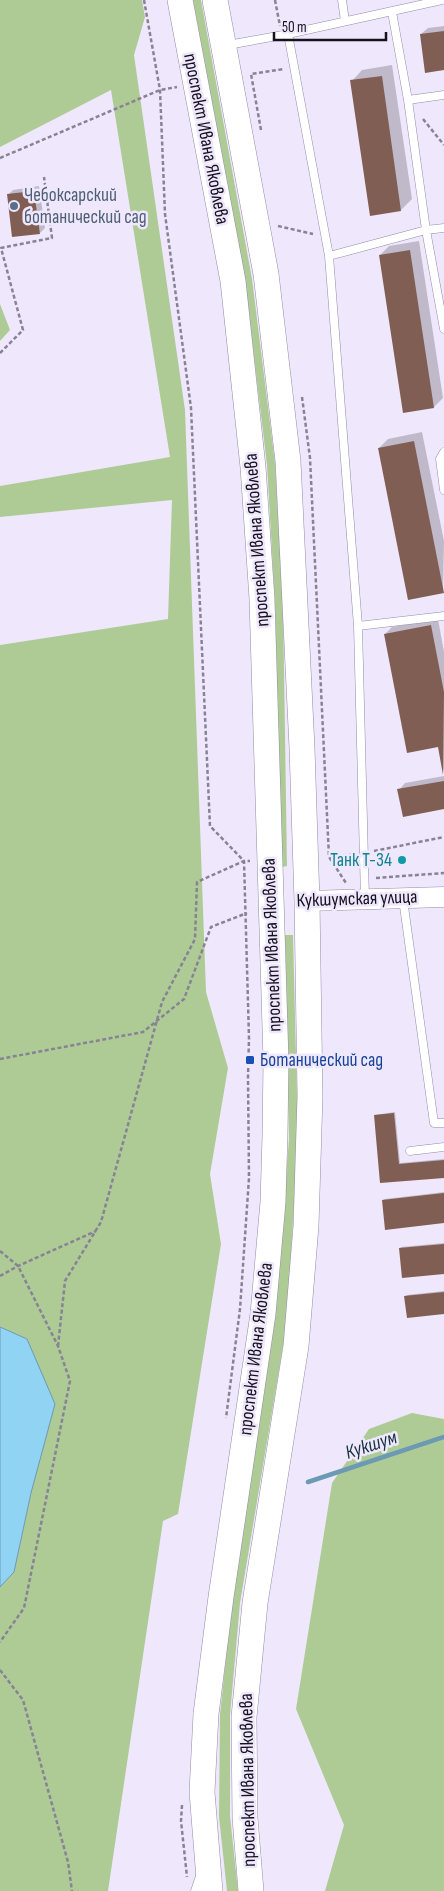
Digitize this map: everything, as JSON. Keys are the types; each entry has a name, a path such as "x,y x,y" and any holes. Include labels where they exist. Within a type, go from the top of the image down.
{"main road":[{"name":"проспект Ивана Яковлева","path":"180,0 233,282 253,467 262,598 276,1061 276,1134 273,1202 263,1314 221,1597 206,1714 192,1797 199,1887"},
{"name":"проспект Ивана Яковлева","path":"214,0 266,274 288,461 302,748 307,900 310,1096 306,1226 296,1346 255,1603 244,1717 245,1818 251,1891"},
{"name":"Кукшумская улица","path":"270,902 307,900"}],"street":[{"name":"Кукшумская улица","path":"307,900 444,897"}],"lane":[{"path":"342,0 345,21"},
{"path":"223,46 288,34 442,0"},
{"path":"392,12 408,100 426,230 444,329"},
{"path":"288,34 329,256 358,626 365,898"},
{"path":"408,100 444,95"},
{"path":"329,256 426,230 444,228"},
{"path":"444,452 440,459 444,490"},
{"path":"358,626 444,616"},
{"path":"402,897 434,1124 444,1123"},
{"path":"410,1151 444,1147"},
{"path":"192,1797 200,1880 195,1891"}],"path":[{"path":"144,0 160,90 165,214 190,408 210,826 244,861 247,913 250,1178 240,1309 225,1426"},
{"path":"275,0 280,28"},
{"path":"0,158 160,90 181,86"},
{"path":"408,100 444,145"},
{"path":"0,353 23,330 1,247 52,238 44,177"},
{"path":"278,226 326,237"},
{"path":"444,837 363,853 329,857 346,881 364,878 444,873"},
{"path":"58,1346 65,1281 101,1222 162,1002 195,938 197,882 244,861"},
{"path":"0,1059 143,1032 184,999 211,927 247,913"},
{"path":"0,1276 96,1231"},
{"path":"0,1251 18,1266 58,1346 70,1381 24,1608 0,1642"},
{"path":"0,1670 22,1700 68,1862 72,1891"},
{"path":"192,1797 181,1821 199,1887"}],"green space":[{"path":"0,0 142,0 145,17 134,55 185,410 206,992 228,1068 210,1174 221,1244 178,1514 163,1521 108,1891 0,1891 0,1587 14,1572 31,1493 27,1339 0,1327 0,645 168,619 172,500 0,517 0,486 170,457 111,90 0,147"},
{"path":"193,0 201,0 252,279 275,463 283,604 287,866 282,867 275,604 267,465 245,281"},
{"path":"0,304 10,330 0,341"},
{"path":"285,935 293,935 298,1137 287,1322 240,1603 230,1715 230,1816 238,1891 227,1891 219,1817 220,1714 232,1601 275,1318 289,1139"},
{"path":"412,1413 444,1419 444,1891 325,1891 344,1825 296,1709 332,1483 369,1429"}],"water":[{"path":"0,1327 27,1339 55,1404 31,1493 14,1572 0,1587"}],"building":[{"path":"444,31 444,70 425,73 420,34"},
{"path":"382,76 401,211 370,216 350,80"},
{"path":"34,191 40,234 12,237 7,194"},
{"path":"410,250 434,408 403,413 379,255"},
{"path":"414,441 444,593 408,600 378,448"},
{"path":"431,625 444,692 443,775 438,747 407,753 384,634"},
{"path":"444,781 444,809 403,817 397,789"},
{"path":"394,1113 399,1164 444,1160 444,1178 380,1183 374,1115"},
{"path":"444,1193 444,1223 385,1230 382,1200"},
{"path":"444,1244 444,1274 402,1278 399,1248"},
{"path":"444,1292 444,1314 407,1318 404,1296"}],"waterway":[{"name":"Кукшум","path":"308,1482 444,1437"}],"place":[{"name":"Чебоксарский ботанический сад","path":"14,206"},
{"name":"Танк Т-34","path":"402,860"},
{"name":"Ботанический сад","path":"250,1060"}]}
